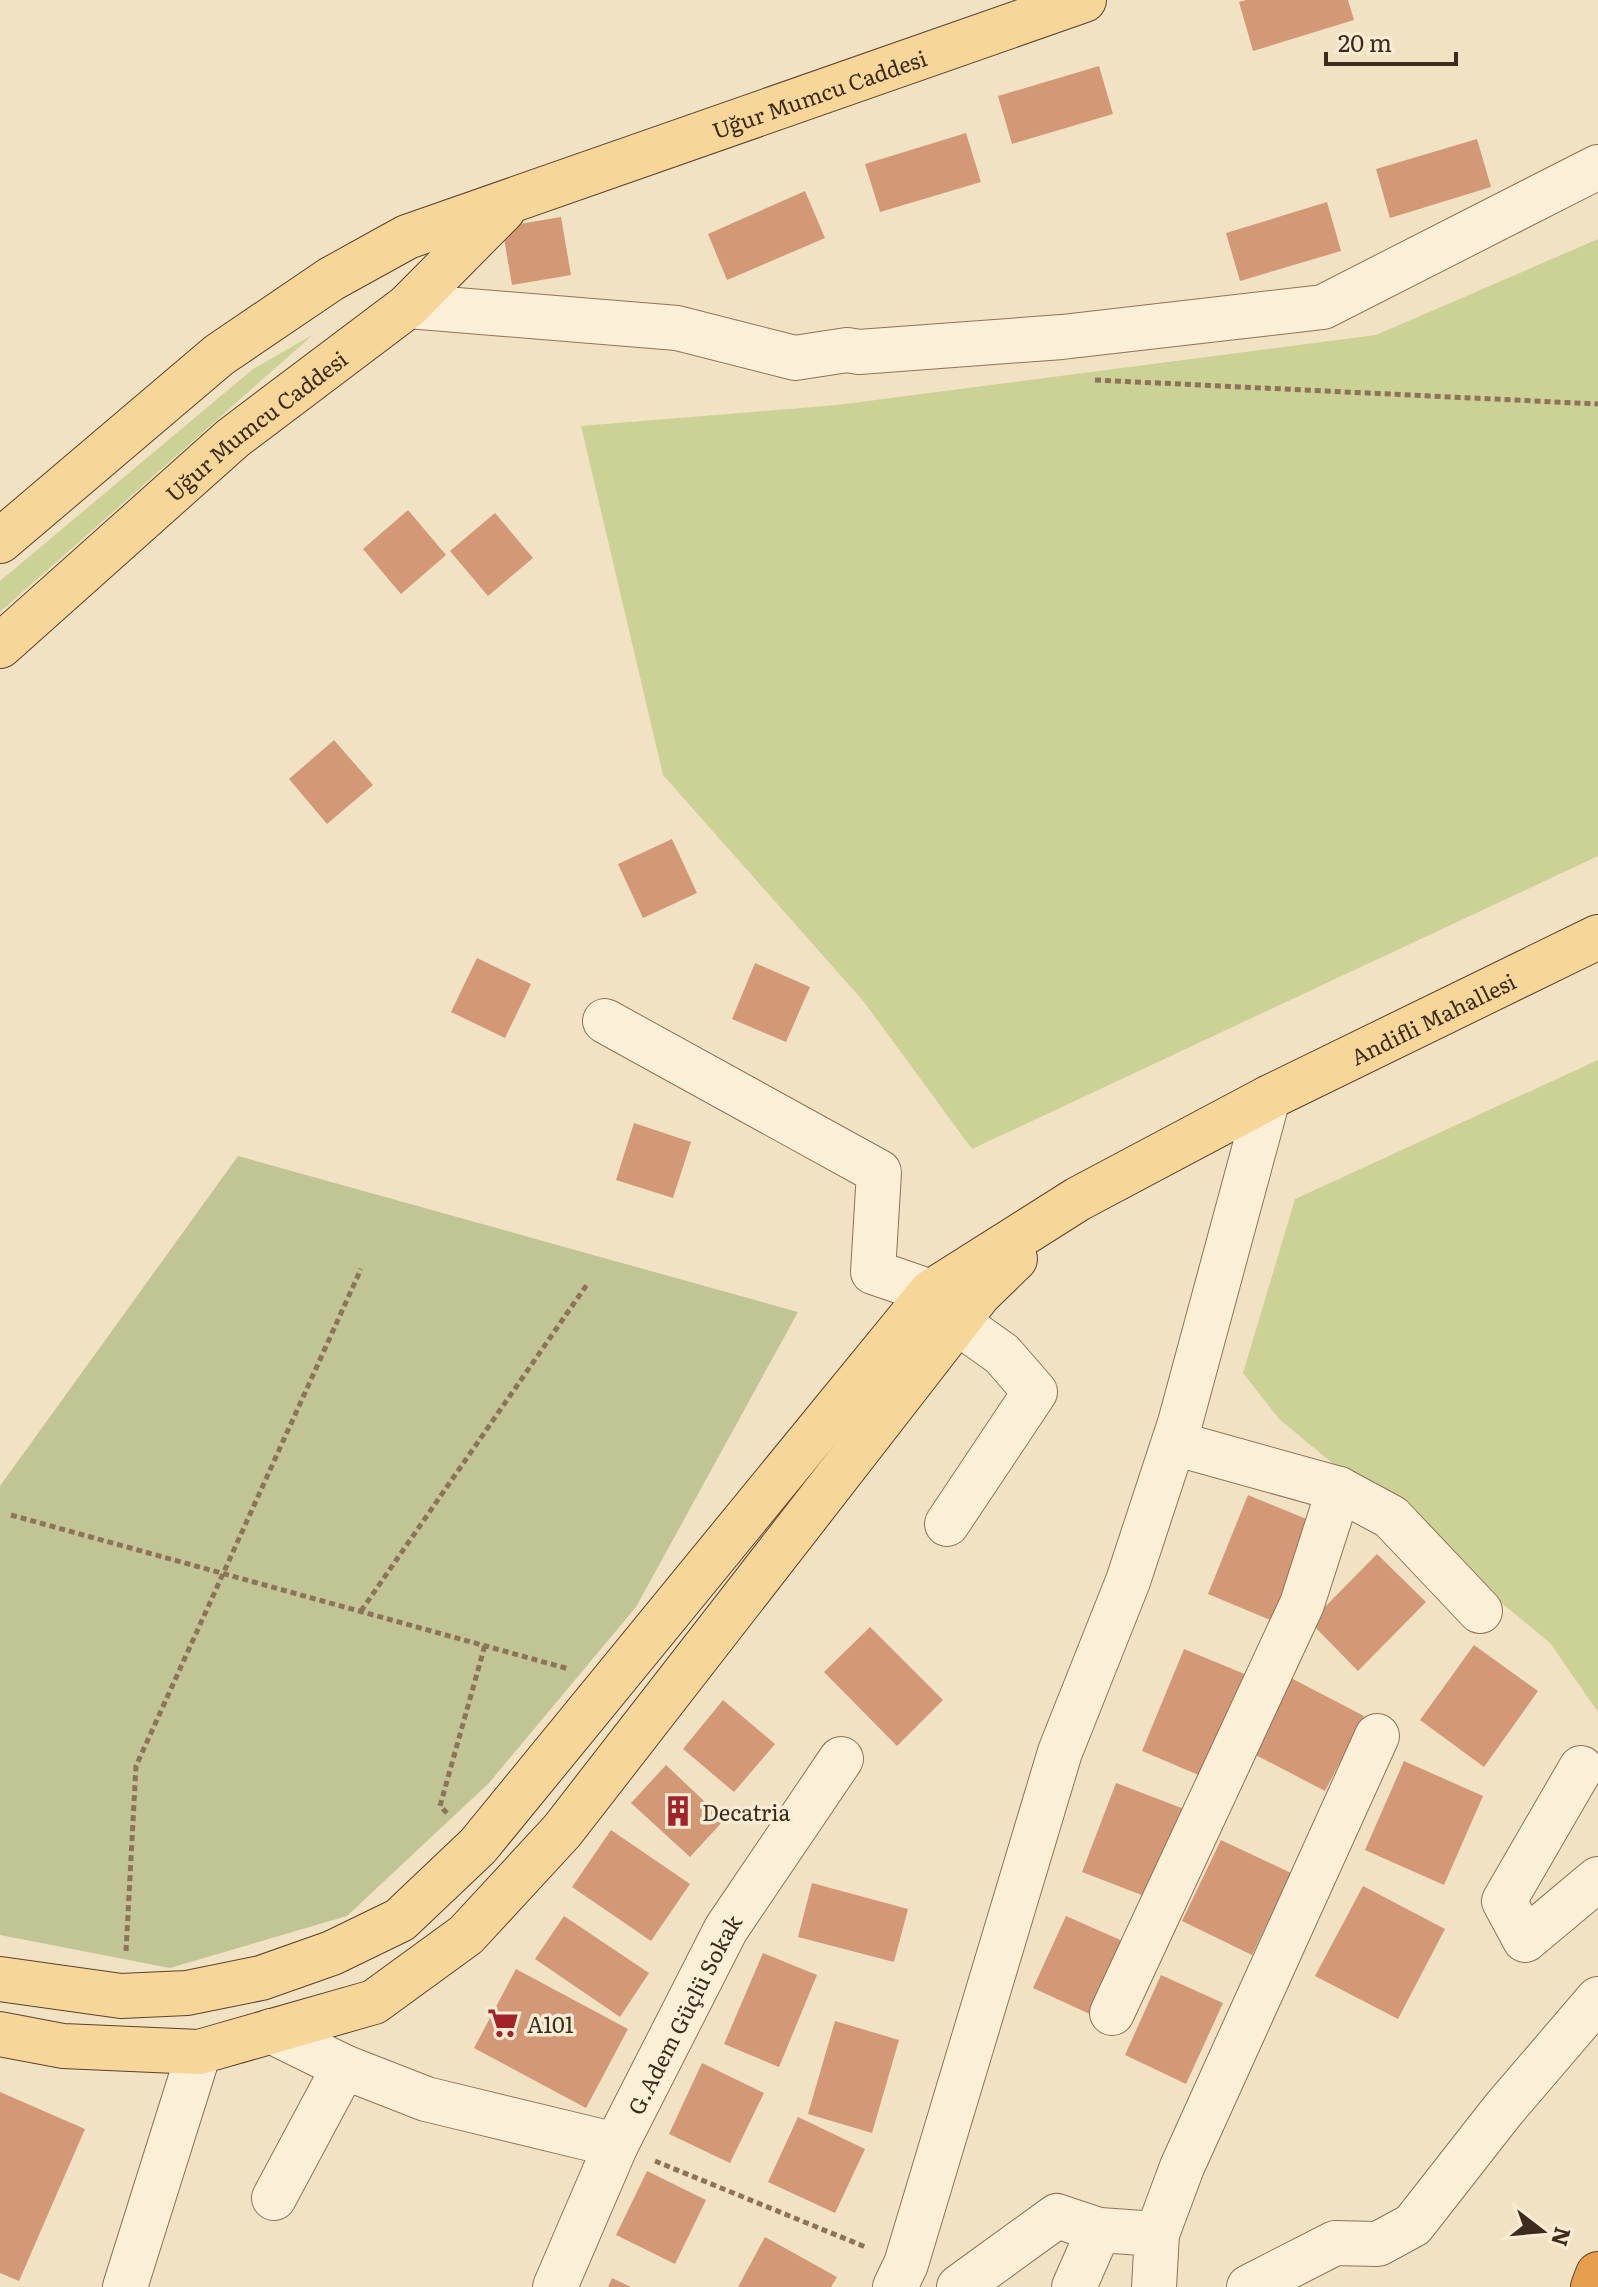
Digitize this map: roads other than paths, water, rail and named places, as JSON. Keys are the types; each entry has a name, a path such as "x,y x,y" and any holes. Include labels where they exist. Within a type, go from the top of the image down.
{"highway":[{"path":"1593,2287 1598,2274"}],"main road":[{"name":"Uğur Mumcu Caddesi","path":"0,541 219,355 331,279 407,237 1084,0"},
{"name":"Uğur Mumcu Caddesi","path":"0,646 233,438 408,306 511,203"},
{"name":"Andifli Mahallesi","path":"944,1307 979,1294 1078,1199 1268,1098 1598,937"},
{"path":"0,1979 121,1996 187,1993 261,1978 332,1953 400,1920 478,1846 944,1307"},
{"path":"0,2034 63,2046 199,2052 374,2002 466,1935 562,1831 944,1307"}],"street":[{"path":"408,306 677,328 795,358 847,350 859,352 1062,337 1323,307 1598,167"},
{"path":"605,1021 879,1172 873,1272 944,1307 1002,1354 1035,1392 947,1524"},
{"path":"900,2275 1060,1752 1128,1581 1174,1443 1268,1098"},
{"path":"1174,1443 1339,1489 1391,1517 1480,1611"},
{"path":"1112,2013 1302,1604 1339,1489"},
{"path":"1154,2287 1157,2234 1182,2167 1377,1736"},
{"name":"G.Adem Güçlü Sokak","path":"555,2287 616,2145 726,1929 841,1759"},
{"path":"1581,1768 1504,1901 1525,1940 1598,1879"},
{"path":"1249,2287 1335,2243 1378,2244 1413,2225 1503,2110 1598,1999"},
{"path":"271,2031 344,2067 426,2099 616,2145"},
{"path":"125,2287 199,2052"},
{"path":"274,2198 344,2067"},
{"path":"959,2287 1057,2216 1099,2230 1157,2234"},
{"path":"1074,2287 1099,2230"}],"place":[{"name":"Decatria","path":"678,1811"},
{"name":"A101","path":"503,2023"}]}
